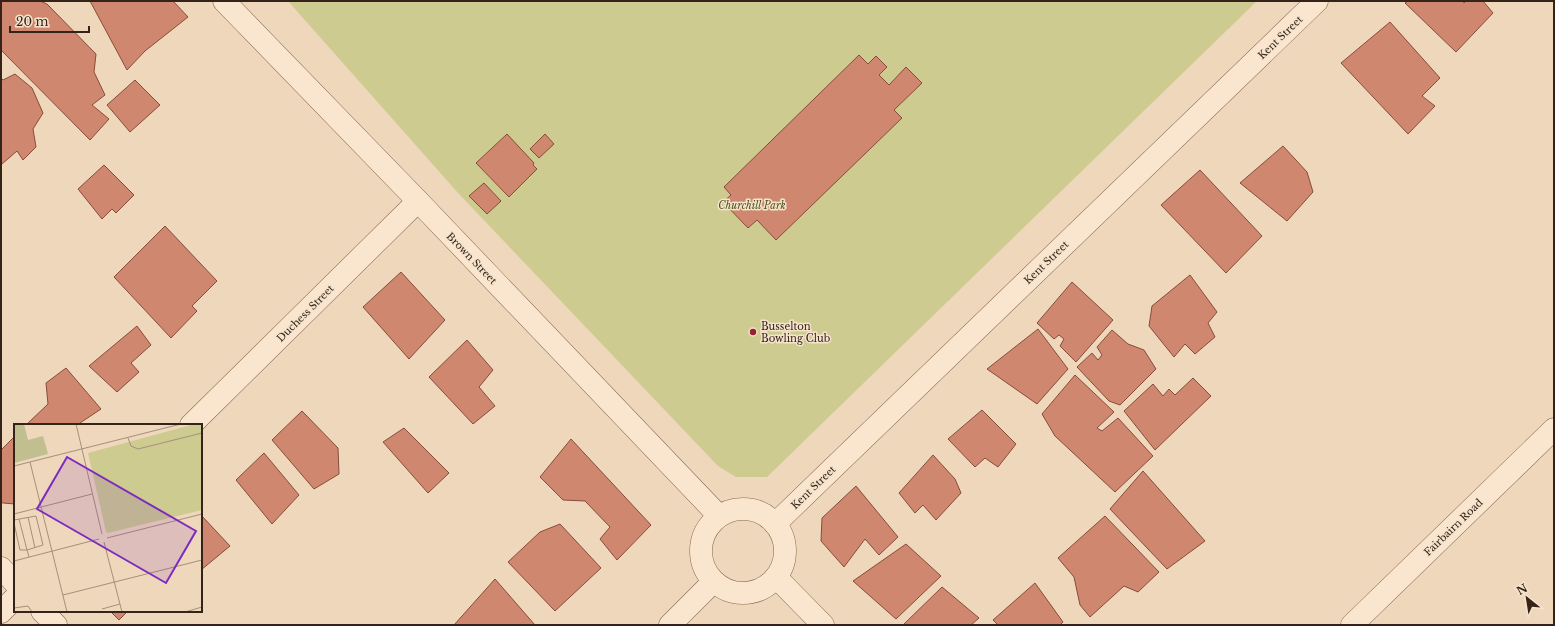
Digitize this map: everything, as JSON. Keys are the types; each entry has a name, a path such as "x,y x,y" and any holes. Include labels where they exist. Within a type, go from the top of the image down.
{"street":[{"name":"Brown Street","path":"224,1 418,201 719,516"},
{"name":"Kent Street","path":"776,524 1317,1"},
{"name":"Duchess Street","path":"192,424 418,201"},
{"name":"Fairbairn Road","path":"1352,625 1554,429"},
{"path":"750,509 764,514 776,524 783,536 785,550 783,564 776,578 765,587 754,592 740,594 725,590 713,582 704,570 700,555 702,540 708,526 719,516 732,510 750,509"},
{"path":"1,568 14,582"},
{"path":"776,578 823,625"},
{"path":"670,625 713,582"},
{"path":"1,612 14,599"},
{"path":"43,612 56,625"}],"green space":[{"name":"Busselton Bowling Club","path":"288,1 1257,1 767,477 736,477 718,466 459,194"}],"building":[{"path":"1,1 40,1 47,4 96,54 94,72 105,95 92,105 109,119 90,140 1,50"},
{"path":"90,1 173,1 188,17 145,51 127,70"},
{"path":"1408,1 1463,1 1464,3 1466,1 1483,1 1493,13 1456,52 1405,3"},
{"path":"1390,22 1440,78 1422,96 1435,106 1408,134 1341,63"},
{"path":"859,55 868,64 876,56 887,67 879,75 889,85 906,67 922,83 894,110 902,118 776,240 757,220 748,228 723,202 731,195 724,187"},
{"path":"15,74 32,88 43,113 33,129 36,147 23,160 17,151 2,164 1,78 3,80"},
{"path":"135,80 160,105 130,132 107,105"},
{"path":"507,134 534,163 533,165 537,169 509,197 476,163"},
{"path":"545,134 554,144 539,158 530,149"},
{"path":"1283,146 1307,172 1313,192 1287,221 1240,183"},
{"path":"104,165 134,195 116,213 112,209 102,219 78,189"},
{"path":"1200,170 1262,236 1226,273 1161,205"},
{"path":"484,183 501,201 487,214 469,196"},
{"path":"165,226 217,281 192,306 197,311 171,338 114,277"},
{"path":"401,272 445,320 409,359 363,307"},
{"path":"1190,275 1217,312 1208,323 1215,337 1195,354 1185,344 1174,357 1149,326 1152,306"},
{"path":"1072,282 1113,320 1076,362 1060,346 1064,339 1059,335 1054,339 1037,323"},
{"path":"137,326 151,345 131,363 139,372 117,392 89,366"},
{"path":"1038,329 1068,369 1037,404 987,369"},
{"path":"1112,330 1128,344 1144,350 1156,369 1120,405 1109,401 1077,367 1092,353 1098,360 1102,355 1097,347"},
{"path":"467,340 493,370 479,387 495,406 473,424 429,377"},
{"path":"66,368 101,409 78,424 27,424 48,404 46,383"},
{"path":"1075,375 1114,412 1097,428 1102,431 1118,418 1153,456 1115,492 1055,436 1042,414"},
{"path":"1193,378 1211,396 1155,450 1124,411 1153,384 1163,396 1169,389 1175,395"},
{"path":"982,410 1016,444 998,467 985,458 975,467 948,439"},
{"path":"302,411 338,448 339,474 314,489 272,440"},
{"path":"404,428 449,473 428,493 383,442"},
{"path":"14,437 14,504 1,502 1,450"},
{"path":"571,439 651,525 617,560 600,539 610,527 585,501 563,500 540,477"},
{"path":"264,453 299,495 272,524 236,480"},
{"path":"933,455 955,479 961,493 936,520 923,505 915,513 899,493"},
{"path":"1143,471 1205,541 1167,569 1110,509"},
{"path":"856,486 898,537 879,555 865,539 844,567 821,541 822,518"},
{"path":"202,516 230,546 202,569"},
{"path":"1105,516 1159,572 1138,592 1124,586 1090,617 1080,605 1074,577 1058,558"},
{"path":"560,524 601,568 555,611 508,562 540,532"},
{"path":"906,544 941,576 896,619 853,581"},
{"path":"495,579 535,625 454,625"},
{"path":"1035,583 1063,622 1060,625 998,625 993,620"},
{"path":"942,587 979,618 971,625 903,625"},
{"path":"111,612 127,612 119,620"}],"place":[{"name":"Busselton Bowling Club","path":"753,332"}],"park label":[{"name":"Churchill Park","path":"752,205"}]}
